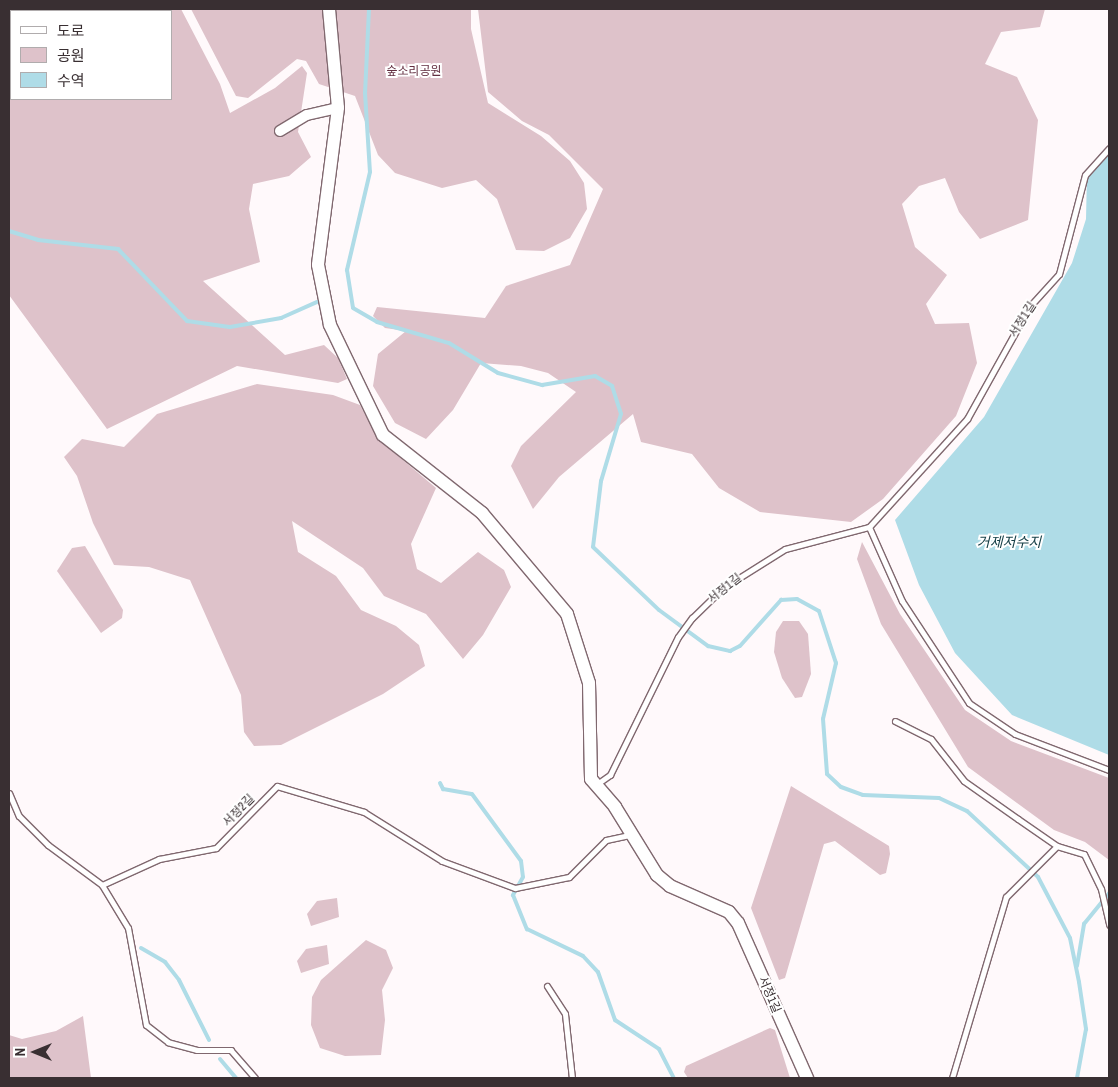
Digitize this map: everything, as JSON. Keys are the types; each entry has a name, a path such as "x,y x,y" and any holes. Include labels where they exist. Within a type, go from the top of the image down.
{"street":[{"path":"329,9 338,108 318,265 330,325 383,435 404,455 482,513 567,614 589,683 594,786"},
{"path":"280,131 307,115 338,108"},
{"name":"서정1길","path":"594,786 670,886 730,912 738,923 807,1078"}],"lane":[{"name":"서정1길","path":"594,786 610,776 678,638 692,618 723,588 784,549 869,527 967,420 1026,313 1059,274 1085,175 1109,148"},
{"path":"869,527 902,601 968,703 1015,734 1109,770"},
{"path":"895,721 931,739 964,781 1057,846 1084,854 1101,889 1109,924"},
{"name":"서정2길","path":"102,885 159,859 216,848 277,786 364,812 442,861 515,888 569,877 606,840 619,834 632,836"},
{"path":"9,793 19,816 48,845 102,885 128,928 146,1024 168,1042 197,1050 231,1050 254,1078"},
{"path":"952,1078 992,933 1006,897 1057,846"},
{"path":"546,986 565,1014 572,1078"}],"green space":[{"path":"9,9 181,9 220,84 230,113 275,88 302,66 307,73 298,132 311,157 289,176 253,184 249,209 260,262 203,281 285,355 324,345 338,358 347,379 338,383 237,366 107,429 9,295"},
{"name":"숲소리공원","path":"191,9 471,9 471,29 488,103 541,136 570,161 584,183 587,209 570,238 544,251 516,250 497,199 476,180 442,188 395,173 378,155 355,96 319,84 306,61 297,59 248,98 236,96"},
{"path":"478,9 1045,9 1040,27 1001,32 985,64 1017,77 1038,120 1028,220 980,239 959,212 945,178 919,186 902,204 915,247 947,275 926,304 935,324 969,323 977,363 956,416 883,499 851,522 760,512 719,488 692,454 641,442 633,414 559,477 533,509 511,466 521,446 576,392 548,373 521,366 481,363 453,410 426,439 395,423 373,386 378,354 406,331 385,328 373,316 377,307 485,318 506,286 570,265 603,189 549,135 522,121 488,92"},
{"path":"257,384 333,395 360,405 378,439 436,488 411,544 417,569 441,583 478,552 504,570 511,587 483,635 463,659 426,614 384,596 363,568 292,521 298,552 336,576 361,610 396,626 419,645 425,666 383,694 281,745 254,746 244,732 241,695 190,580 149,567 114,565 93,523 77,476 64,457 82,439 124,447 157,414"},
{"path":"862,542 900,614 965,710 1011,741 1109,778 1109,860 1085,842 1054,830 968,767 881,624 857,559"},
{"path":"85,546 123,610 122,618 101,633 57,571 72,548"},
{"path":"783,621 799,621 808,634 811,674 802,697 795,698 782,678 774,652 776,632"},
{"path":"791,786 889,846 890,854 886,873 880,875 835,841 824,844 785,978 779,980 751,908"},
{"path":"337,898 339,917 311,926 307,914 317,901"},
{"path":"366,940 386,950 393,968 382,990 385,1020 381,1055 345,1056 320,1048 311,1025 312,997 321,980"},
{"path":"327,945 329,964 301,973 297,961 306,949"},
{"path":"83,1016 91,1078 9,1078 9,1035 22,1039 56,1031"},
{"path":"770,1028 775,1030 790,1078 688,1078 684,1072 686,1066"}],"water":[{"name":"거제저수지","path":"1109,155 1109,755 1012,715 955,653 919,585 895,520 984,417 1072,263 1086,219 1087,173"}],"waterway":[{"path":"369,9 365,93 370,172 347,270 353,308 377,322 449,343 498,373 542,385 595,376 612,386 621,414 601,481 593,547 659,610 708,646 730,651 740,646 781,600 797,599 819,611 836,663 823,719 827,774 841,787 863,795 939,798 967,811 1038,877 1070,938 1079,982 1086,1029 1077,1078"},
{"path":"9,231 38,240 118,249 187,321 230,327 281,318 317,302"},
{"path":"440,783 443,789 472,794 521,861 523,877 513,895 527,929 583,956 598,972 615,1020 659,1049 674,1078"},
{"path":"1077,966 1084,924 1109,893"},
{"path":"141,948 165,962 179,980 209,1040"},
{"path":"220,1059 236,1078"}]}
